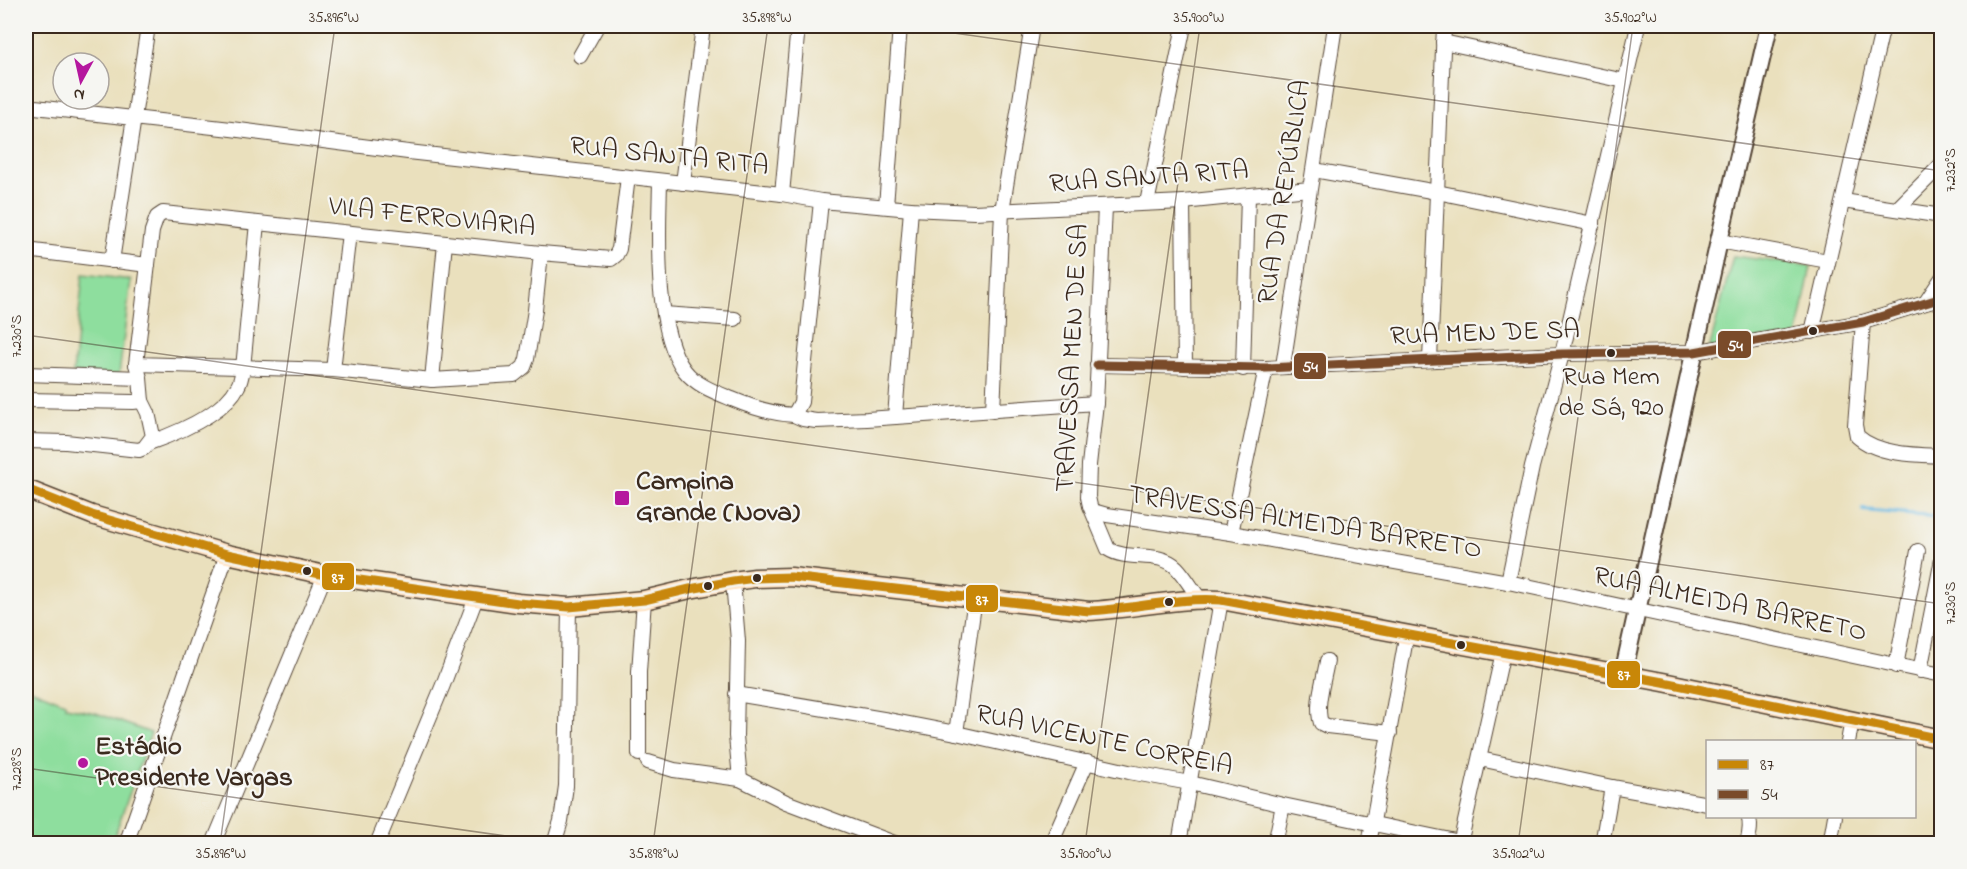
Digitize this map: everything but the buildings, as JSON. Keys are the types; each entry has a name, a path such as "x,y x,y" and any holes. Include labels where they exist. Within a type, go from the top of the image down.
{"main road":[{"path":"26,489 92,515 227,554 325,575 476,598 569,608 644,600 690,588 733,581 791,577 1089,611 1118,610 1199,598 1221,600 1623,674 1941,738"}],"street":[{"path":"112,261 148,26"},
{"path":"580,56 597,26"},
{"path":"683,183 703,26"},
{"path":"782,194 798,26"},
{"path":"886,207 900,26"},
{"path":"993,411 1002,211 1032,26"},
{"path":"1147,203 1184,26"},
{"name":"RUA DA REPÚBLICA","path":"1283,366 1335,26"},
{"path":"1430,360 1444,26"},
{"path":"1508,582 1532,467 1562,354 1638,26"},
{"path":"1623,674 1769,26"},
{"path":"1812,332 1883,26"},
{"path":"1443,42 1625,81"},
{"name":"RUA SANTA RITA","path":"26,106 782,194 821,201 911,209 975,212 1104,207 1184,202 1309,189"},
{"path":"1897,210 1941,164"},
{"path":"1314,170 1593,224"},
{"name":"VILA FERROVIARIA","path":"148,265 154,222 157,216 163,213 611,259 619,249 628,177"},
{"path":"660,181 659,265 664,314 673,350 685,371 698,383 743,404 816,421 1096,403"},
{"path":"1243,369 1248,196"},
{"path":"790,415 801,402 821,201"},
{"path":"1843,201 1941,216"},
{"path":"1184,202 1185,367"},
{"name":"TRAVESSA MEN DE SA","path":"1104,207 1096,403 1088,498 1108,549 1122,555 1165,561 1176,567 1199,598"},
{"path":"895,417 911,209"},
{"path":"149,443 190,425 221,407 240,383 257,224"},
{"path":"333,370 349,233"},
{"path":"1719,241 1828,261"},
{"path":"432,380 445,243"},
{"path":"26,250 148,265 136,364 142,401 148,413 153,435 149,443 139,450 66,442 26,441"},
{"path":"136,364 333,370 432,380 517,374 524,367 527,359 541,253"},
{"path":"1926,302 1941,278"},
{"name":"RUA MEN DE SA","path":"1097,365 1243,369 1562,354 1694,352 1863,322 1941,298"},
{"path":"664,314 735,319"},
{"path":"1863,322 1857,436 1866,442 1893,451 1941,456"},
{"path":"1232,533 1266,368"},
{"path":"26,374 140,378"},
{"path":"26,400 142,401"},
{"name":"TRAVESSA ALMEIDA BARRETO","path":"1093,511 1508,582"},
{"path":"1896,666 1918,551"},
{"path":"126,843 227,554"},
{"path":"1920,671 1941,559"},
{"path":"213,843 325,575"},
{"path":"733,581 738,641 736,736 740,779"},
{"name":"RUA ALMEIDA BARRETO","path":"1508,582 1941,675"},
{"path":"377,843 443,685 476,598"},
{"path":"956,733 975,598"},
{"path":"644,600 639,672 644,758 674,770 740,779 786,802 896,843"},
{"path":"1179,843 1221,600"},
{"path":"554,843 561,821 566,786 569,608"},
{"path":"1369,843 1407,633"},
{"path":"1460,843 1503,652"},
{"path":"1327,661 1319,716 1321,723 1327,726 1390,733"},
{"name":"RUA VICENTE CORREIA","path":"736,694 956,733 1460,843"},
{"path":"1848,740 1852,720"},
{"path":"1480,759 1706,804"},
{"path":"1051,843 1087,762"},
{"path":"1602,843 1612,787"},
{"path":"1275,843 1283,805"},
{"path":"1747,843 1750,832 1749,818"},
{"path":"1830,843 1835,818"}],"green space":[{"path":"1733,256 1811,266 1797,338 1709,350"},
{"path":"83,274 131,280 119,375 73,373"},
{"name":"Estádio Presidente Vargas","path":"26,687 65,703 66,707 96,713 151,733 112,843 26,843"}],"waterway":[{"path":"1863,510 1942,517"}],"transit line":[{"name":"54","path":"1097,365 1266,368 1562,354 1694,352 1863,322 1942,298"},
{"name":"87","path":"26,489 92,515 227,554 325,575 518,603 569,607 644,600 733,581 791,577 1089,611 1188,600 1221,600 1663,682 1942,739"}],"place":[{"name":"Rua Mem de Sá, 920","path":"1611,353"},
{"name":"Campina Grande (Nova)","path":"622,498"},
{"name":"Estádio Presidente Vargas","path":"83,763"}]}
